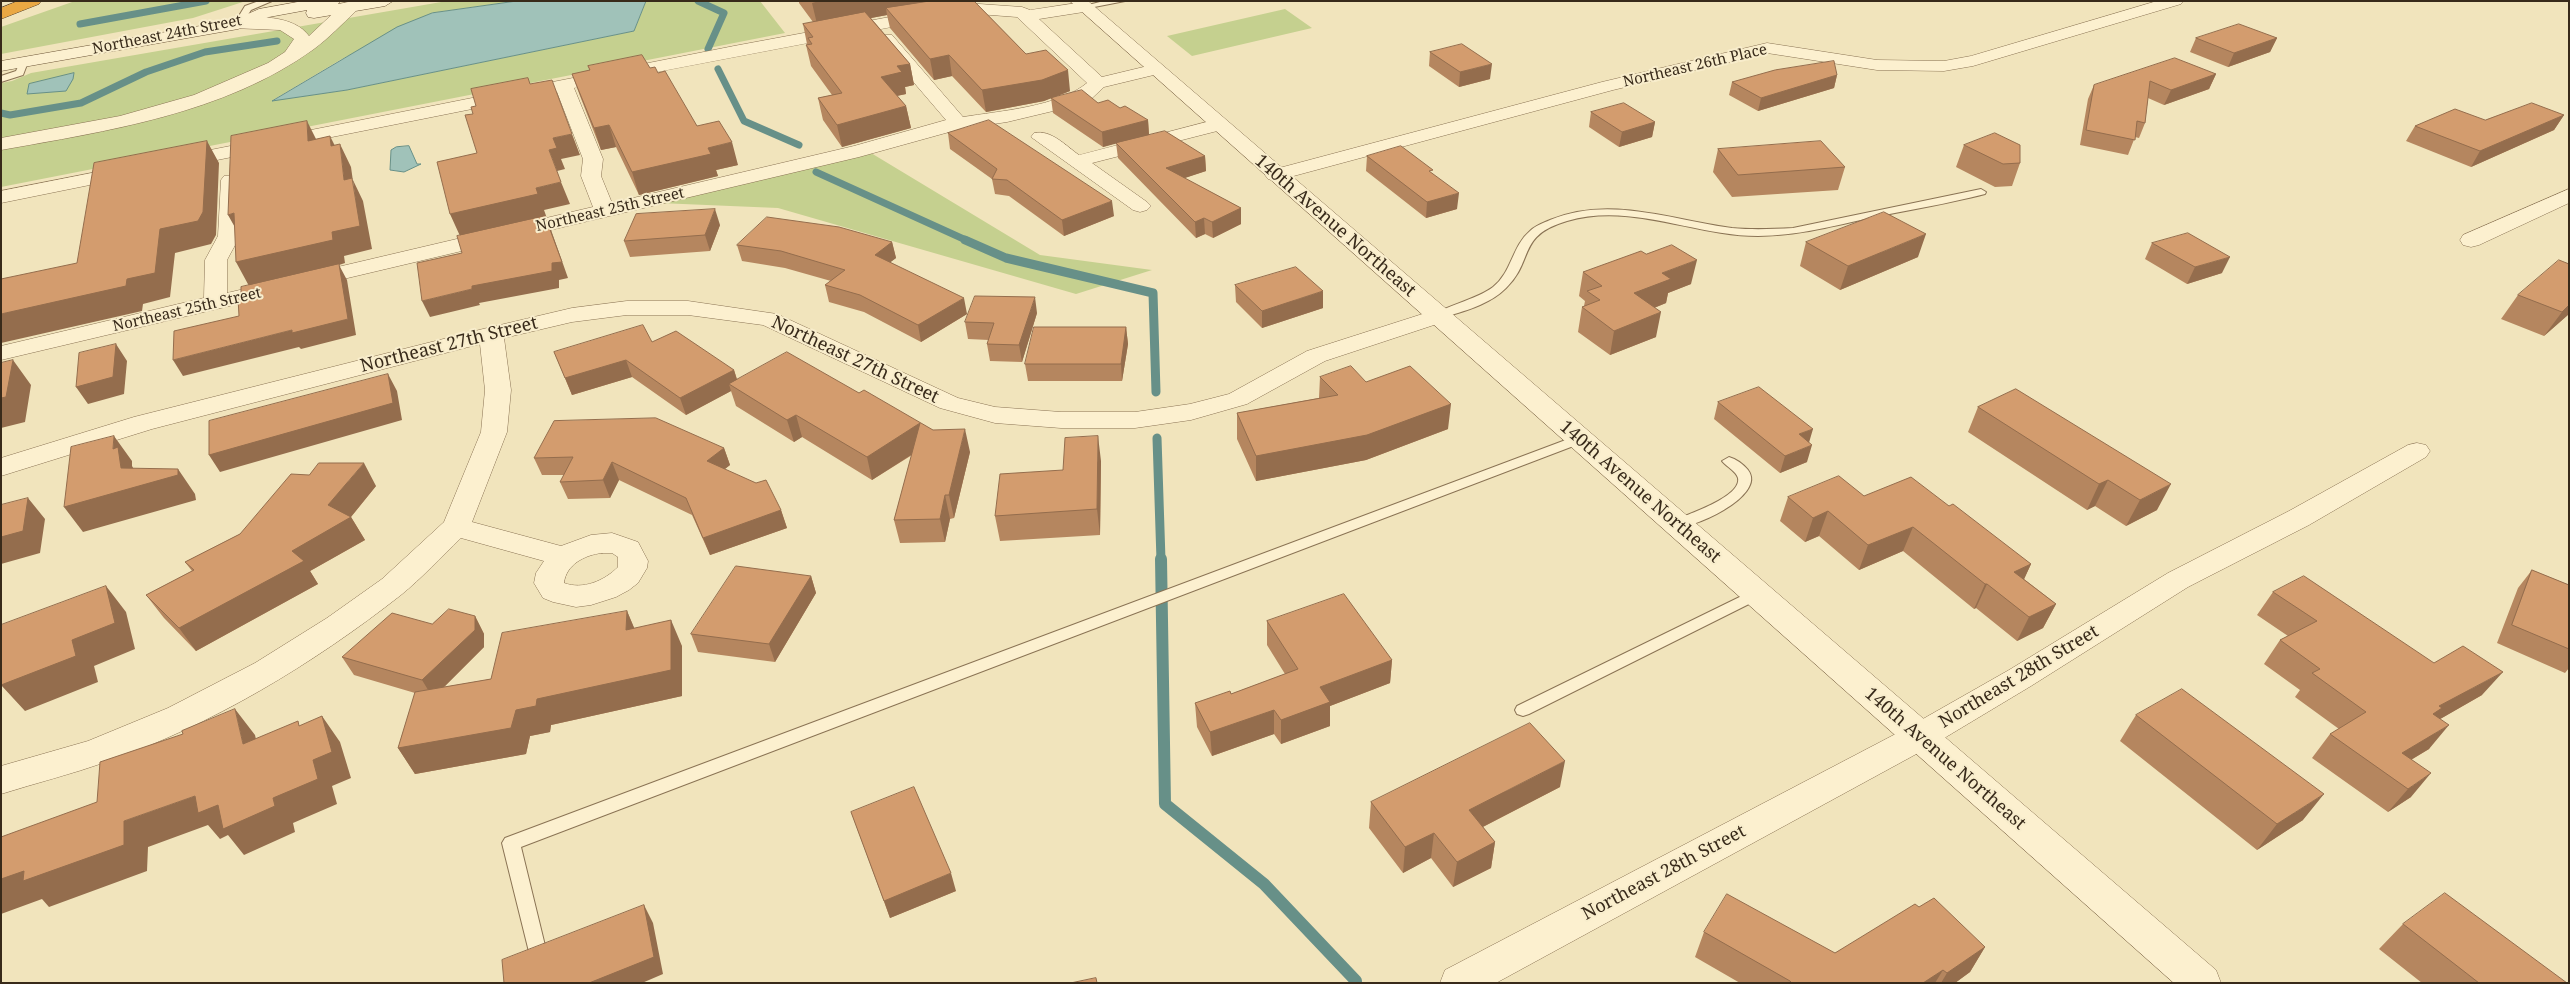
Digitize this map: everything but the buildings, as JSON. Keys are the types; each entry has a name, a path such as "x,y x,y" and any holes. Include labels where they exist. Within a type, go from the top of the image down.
{"highway":[{"path":"1,8 20,1"},
{"path":"1,14 33,1"}],"street":[{"name":"Northeast 24th Street","path":"1,66 238,24 265,13 332,1"},
{"path":"238,24 355,4 385,1"},
{"name":"Northeast 26th Place","path":"1275,175 1608,86 1767,48 1877,65 1944,66 1973,61 2175,1"},
{"path":"1,144 121,121 171,108 220,90 264,70 307,46 355,4"},
{"path":"1026,16 1081,4"},
{"name":"140th Avenue Northeast","path":"1081,4 2202,983"},
{"path":"1,197 874,24 965,8 1022,12 1098,83"},
{"path":"238,24 284,26 296,30 303,39 292,54"},
{"path":"874,24 958,123"},
{"name":"Northeast 25th Street","path":"1,353 859,151 958,123 1007,116 1067,102 1083,96 1098,83 1156,69"},
{"path":"564,86 593,159 591,176 605,211"},
{"path":"1078,161 1218,125"},
{"path":"1041,137 1140,206"},
{"path":"215,303 216,260 229,236 232,152"},
{"path":"2471,240 2569,195"},
{"name":"Northeast 27th Street","path":"1,467 143,423 491,334 572,315 627,308 688,308 769,319 950,403 995,415 1061,420 1135,420 1191,412 1238,398 1316,356 1438,316"},
{"path":"1,780 96,752 180,717 266,671 338,626 392,586 456,527 494,432 498,390 491,334"},
{"name":"Northeast 28th Street","path":"1459,983 1919,737 2020,678 2178,580 2299,518 2417,451"},
{"path":"456,527 545,550 562,558"}],"lane":[{"path":"238,24 248,8 268,1"},
{"path":"1081,4 1121,1"},
{"path":"1,79 20,72 24,62"},
{"path":"1438,316 1471,304 1496,290 1509,278 1520,257 1524,243 1538,230 1560,220 1598,212 1634,212 1724,230 1763,233 1793,231 1981,192"},
{"path":"538,958 511,843 1579,439"},
{"path":"1677,524 1727,502 1742,490 1746,480 1744,474 1730,461"},
{"path":"1523,710 1756,594"}],"green space":[{"path":"75,1 246,1 193,18 1,54 1,27"},
{"path":"447,1 517,1 432,13 340,60 273,100 347,90 634,31 646,1 760,1 785,33 1,187 1,83 12,81 31,73"},
{"path":"1285,9 1312,28 1192,56 1167,36"},
{"path":"871,153 1040,255 1152,270 1076,294 778,208 659,203"}],"water":[{"path":"517,1 646,1 634,31 347,90 272,101 397,27 432,13"},
{"path":"74,73 73,79 66,91 27,94 29,84"},
{"path":"409,146 417,164 421,164 404,172 390,170 391,150 396,147"}],"waterway":[{"path":"80,24 206,1"},
{"path":"698,1 724,13 708,49"},
{"path":"1,113 10,115 81,103 146,72 205,52 277,41"},
{"path":"718,69 744,121 799,145"},
{"path":"816,172 968,241"},
{"path":"965,240 1006,258 1153,293 1156,392"},
{"path":"1157,438 1161,560"},
{"path":"1161,559 1165,804 1264,884 1356,981"}]}
